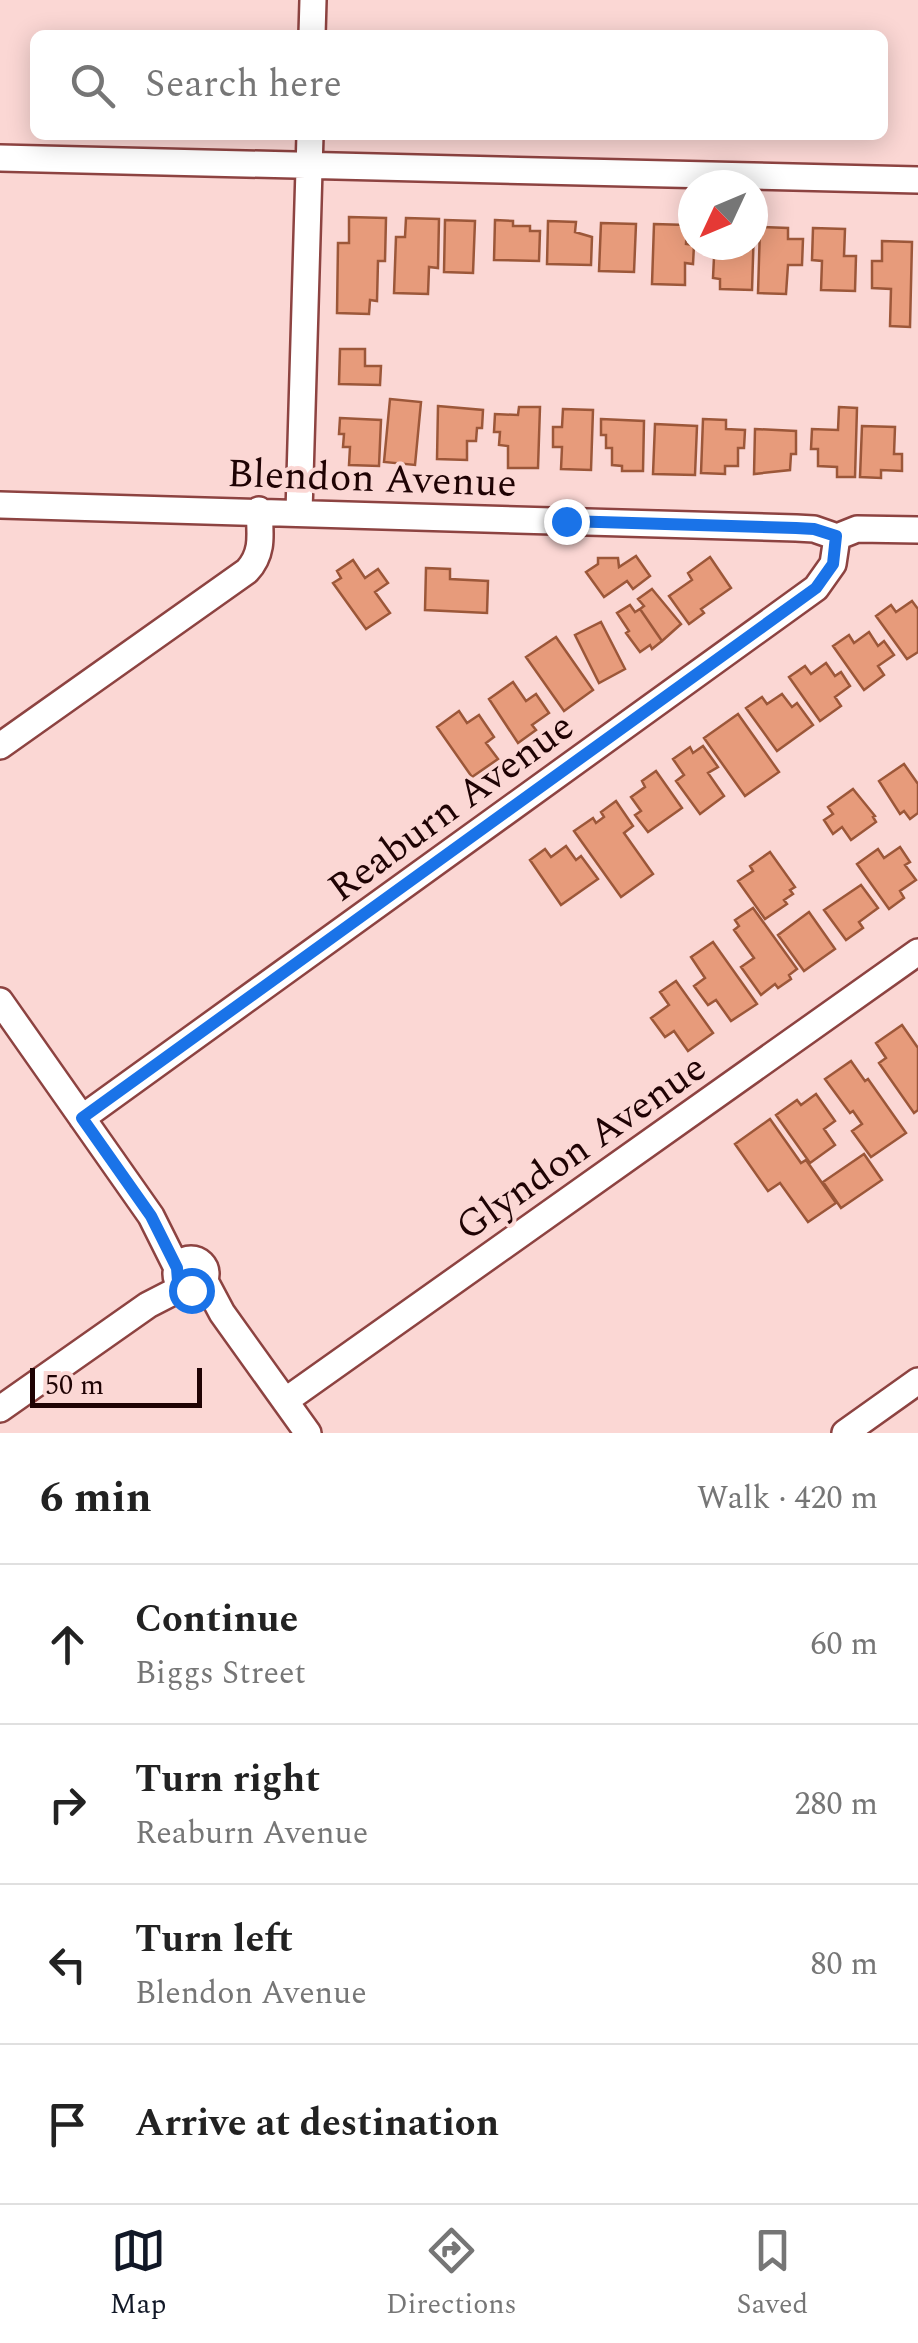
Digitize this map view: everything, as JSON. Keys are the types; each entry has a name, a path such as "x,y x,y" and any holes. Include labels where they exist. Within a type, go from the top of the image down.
{"street":[{"path":"312,30 313,0"},
{"path":"299,512 310,140"},
{"path":"0,158 918,180"},
{"name":"Blendon Avenue","path":"0,505 796,528 836,536 857,528 918,530"},
{"path":"0,746 247,570 260,550 260,510"},
{"name":"Reaburn Avenue","path":"82,1118 816,588 833,564 836,536"},
{"name":"Glyndon Avenue","path":"285,1401 918,952"},
{"path":"0,1001 187,1277 222,1314 308,1433"},
{"path":"0,1409 187,1277"},
{"path":"845,1433 918,1381"}],"building":[{"path":"349,217 386,218 385,261 378,261 377,301 370,300 369,314 337,313 338,243 349,243"},
{"path":"406,218 439,219 438,268 429,267 428,294 394,293 396,237 405,237"},
{"path":"445,220 475,221 473,273 444,272"},
{"path":"495,220 513,221 513,226 530,226 530,231 540,231 539,261 494,260"},
{"path":"548,221 576,222 575,232 592,237 591,265 547,264"},
{"path":"601,223 636,224 634,272 599,271"},
{"path":"654,224 678,225 678,260 693,260 693,264 685,263 685,285 652,284"},
{"path":"768,227 788,228 788,239 803,239 802,265 788,265 786,294 758,293 759,260 768,260"},
{"path":"813,228 845,229 844,256 856,256 855,291 821,290 822,261 812,260"},
{"path":"882,241 912,242 910,327 890,326 891,289 872,288 872,261 882,261"},
{"path":"714,260 753,260 752,290 720,289 720,279 713,278"},
{"path":"340,349 365,349 365,366 381,366 380,385 339,384"},
{"path":"390,399 421,402 415,465 384,462"},
{"path":"438,406 483,410 476,441 467,441 467,460 437,459"},
{"path":"519,407 540,407 538,468 508,468 508,446 499,445 500,432 494,432 495,414 518,415"},
{"path":"839,407 857,408 855,477 837,477 837,467 818,466 818,449 811,449 812,429 838,430"},
{"path":"563,409 593,410 591,470 561,469 562,447 553,447 553,427 562,427"},
{"path":"340,418 381,420 379,466 349,465 350,447 343,447"},
{"path":"601,419 644,421 643,471 622,471 622,466 612,465 612,448 606,448 606,435 601,435"},
{"path":"703,419 726,420 726,429 745,430 744,448 738,448 738,466 725,466 725,474 701,473"},
{"path":"655,424 697,426 695,475 653,474"},
{"path":"862,426 895,427 894,454 902,454 902,471 881,470 881,478 860,477"},
{"path":"755,429 796,431 796,454 791,454 790,470 754,474"},
{"path":"636,556 650,576 633,589 627,581 604,597 586,572 598,564 598,558 618,558 619,567"},
{"path":"710,557 731,588 701,609 704,613 689,624 669,596 692,580 688,573"},
{"path":"353,560 365,578 378,569 388,583 375,592 390,613 366,629 333,583 341,578 337,571"},
{"path":"426,568 450,569 450,579 488,581 487,613 425,610"},
{"path":"652,589 681,624 662,641 640,609 644,606 638,599"},
{"path":"912,601 918,609 918,652 907,659 876,616 891,605 896,612"},
{"path":"630,605 635,612 640,609 662,641 652,649 650,645 640,652 626,633 629,631 617,613"},
{"path":"601,622 625,669 599,683 575,635"},
{"path":"869,632 878,646 884,641 894,655 878,666 884,675 864,690 833,646 849,635 854,643"},
{"path":"556,637 593,690 564,711 526,657"},
{"path":"826,663 835,676 841,672 850,686 835,697 841,706 820,721 789,677 805,666 811,674"},
{"path":"513,682 526,701 536,694 549,713 532,725 536,730 518,743 489,699"},
{"path":"782,694 792,707 797,703 813,725 777,751 746,708 762,697 767,704"},
{"path":"459,711 467,723 479,715 494,737 486,743 498,759 472,777 437,727"},
{"path":"738,714 779,772 745,796 704,738"},
{"path":"703,746 718,767 708,773 724,796 700,814 676,781 684,775 673,759 690,747 693,753"},
{"path":"904,764 918,784 918,813 910,819 904,811 900,814 879,781"},
{"path":"656,771 682,808 648,832 635,815 641,811 631,797 645,787 642,781"},
{"path":"853,789 876,822 851,840 842,827 833,834 824,820 833,814 828,807"},
{"path":"616,801 633,826 624,833 653,874 621,897 574,831 593,818 596,823 604,817 601,812"},
{"path":"566,846 576,860 581,856 598,879 561,905 530,860 545,849 551,857"},
{"path":"900,847 910,862 905,865 916,880 900,891 904,898 889,909 857,864 878,849 884,858"},
{"path":"770,852 795,887 784,900 787,904 765,919 738,881 753,871 750,866"},
{"path":"861,885 878,908 859,922 863,928 846,940 824,910"},
{"path":"753,908 797,969 789,975 791,979 778,988 775,984 761,995 741,967 754,958 734,930 739,926 735,920"},
{"path":"809,912 835,949 804,971 778,935"},
{"path":"713,942 757,1004 731,1021 716,1000 708,1005 694,986 705,978 691,957"},
{"path":"676,981 713,1033 688,1051 674,1031 665,1037 651,1018 669,1005 660,992"},
{"path":"902,1025 918,1048 918,1110 914,1113 879,1063 886,1058 876,1043"},
{"path":"851,1061 906,1133 871,1157 852,1131 862,1124 825,1079"},
{"path":"816,1094 835,1121 824,1129 835,1145 810,1163 776,1115 797,1100 801,1105"},
{"path":"770,1119 836,1203 808,1222 780,1183 768,1191 735,1144"},
{"path":"864,1154 882,1180 841,1208 823,1182"}],"route":[{"path":"191,1290 178,1281 177,1268 151,1216 82,1118 816,588 833,564 836,536 814,529 566,521"}]}
